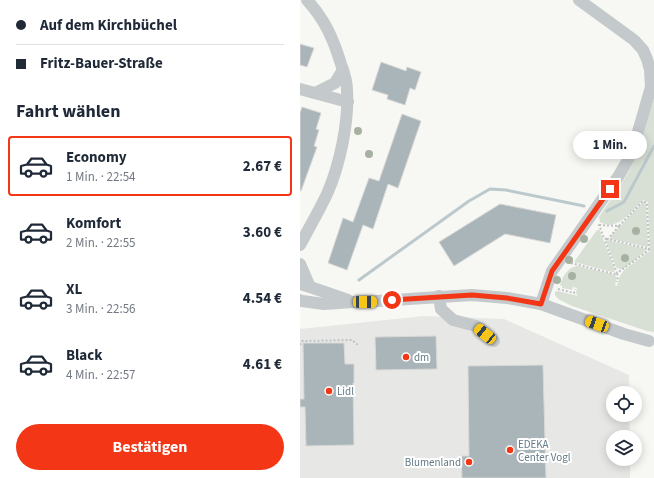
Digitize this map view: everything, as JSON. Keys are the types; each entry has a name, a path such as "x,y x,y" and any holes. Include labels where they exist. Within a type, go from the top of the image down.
{"street":[{"path":"300,245 327,193 335,171 344,139 348,102 344,70 336,47 328,28 318,12 307,0"},
{"path":"541,304 552,271 618,177 632,153 651,88 650,70 643,50 634,40 579,0"},
{"path":"315,93 335,83 344,70"},
{"path":"300,89 348,102"},
{"path":"300,264 305,285 353,302"},
{"path":"301,301 324,304 472,295 507,298 541,304 624,334 649,341"},
{"path":"439,296 441,309 453,320 476,326 494,341"}],"path":[{"path":"575,257 571,263 614,274 617,273 648,251 647,203 643,201 605,241 617,273 617,282"},
{"path":"619,226 599,225 604,238 649,249"},
{"path":"545,292 554,294 555,288 557,289 559,284"},
{"path":"557,289 574,293 575,289"},
{"path":"300,345 302,341 352,340 358,345"}],"shaded area":[{"path":"654,98 654,332 572,306 558,299 555,292 557,291 578,296 576,293 577,288 573,287 572,290 562,288 560,285 566,273 577,266 615,275 617,278 615,285 617,286 620,276 624,270 650,251 648,202 643,200 624,219 613,224 600,222 599,217 625,178 638,155"},
{"path":"643,202 646,204 648,246 611,239 611,236"},
{"path":"597,230 600,231 615,270 614,272 574,262"},
{"path":"606,241 646,249 646,251 623,269 619,269 616,267"},
{"path":"424,316 504,319 629,375 629,386 606,386 606,422 629,422 630,430 606,430 606,466 630,466 630,478 300,478 300,329"}],"building":[{"path":"300,44 314,48 307,67 300,65"},
{"path":"381,62 406,71 407,67 421,72 415,90 410,88 405,105 387,99 388,95 372,90"},
{"path":"302,107 321,113 316,129 319,130 314,146 317,147 300,191 300,113"},
{"path":"402,114 421,121 398,188 388,184 373,229 363,225 347,270 328,263 343,218 353,222 369,178 379,181"},
{"path":"500,204 556,215 550,243 505,234 454,266 439,242"},
{"name":"dm","path":"436,336 437,369 376,370 375,337"},
{"name":"Lidl","path":"303,343 344,343 345,364 354,364 354,445 306,446 305,407 300,407 300,399 304,399"},
{"path":"543,365 546,478 462,478 461,456 469,456 468,366"}],"waterway":[{"path":"607,211 624,202 654,146"},
{"path":"359,280 469,201 490,189 506,190 584,206"}],"place":[{"name":"dm","path":"406,357"},
{"name":"Lidl","path":"329,391"},
{"name":"EDEKA Center Vogl","path":"510,450"},
{"name":"Blumenland","path":"469,462"}],"route":[{"path":"392,300 472,295 507,298 541,304 552,271 610,189"}]}
